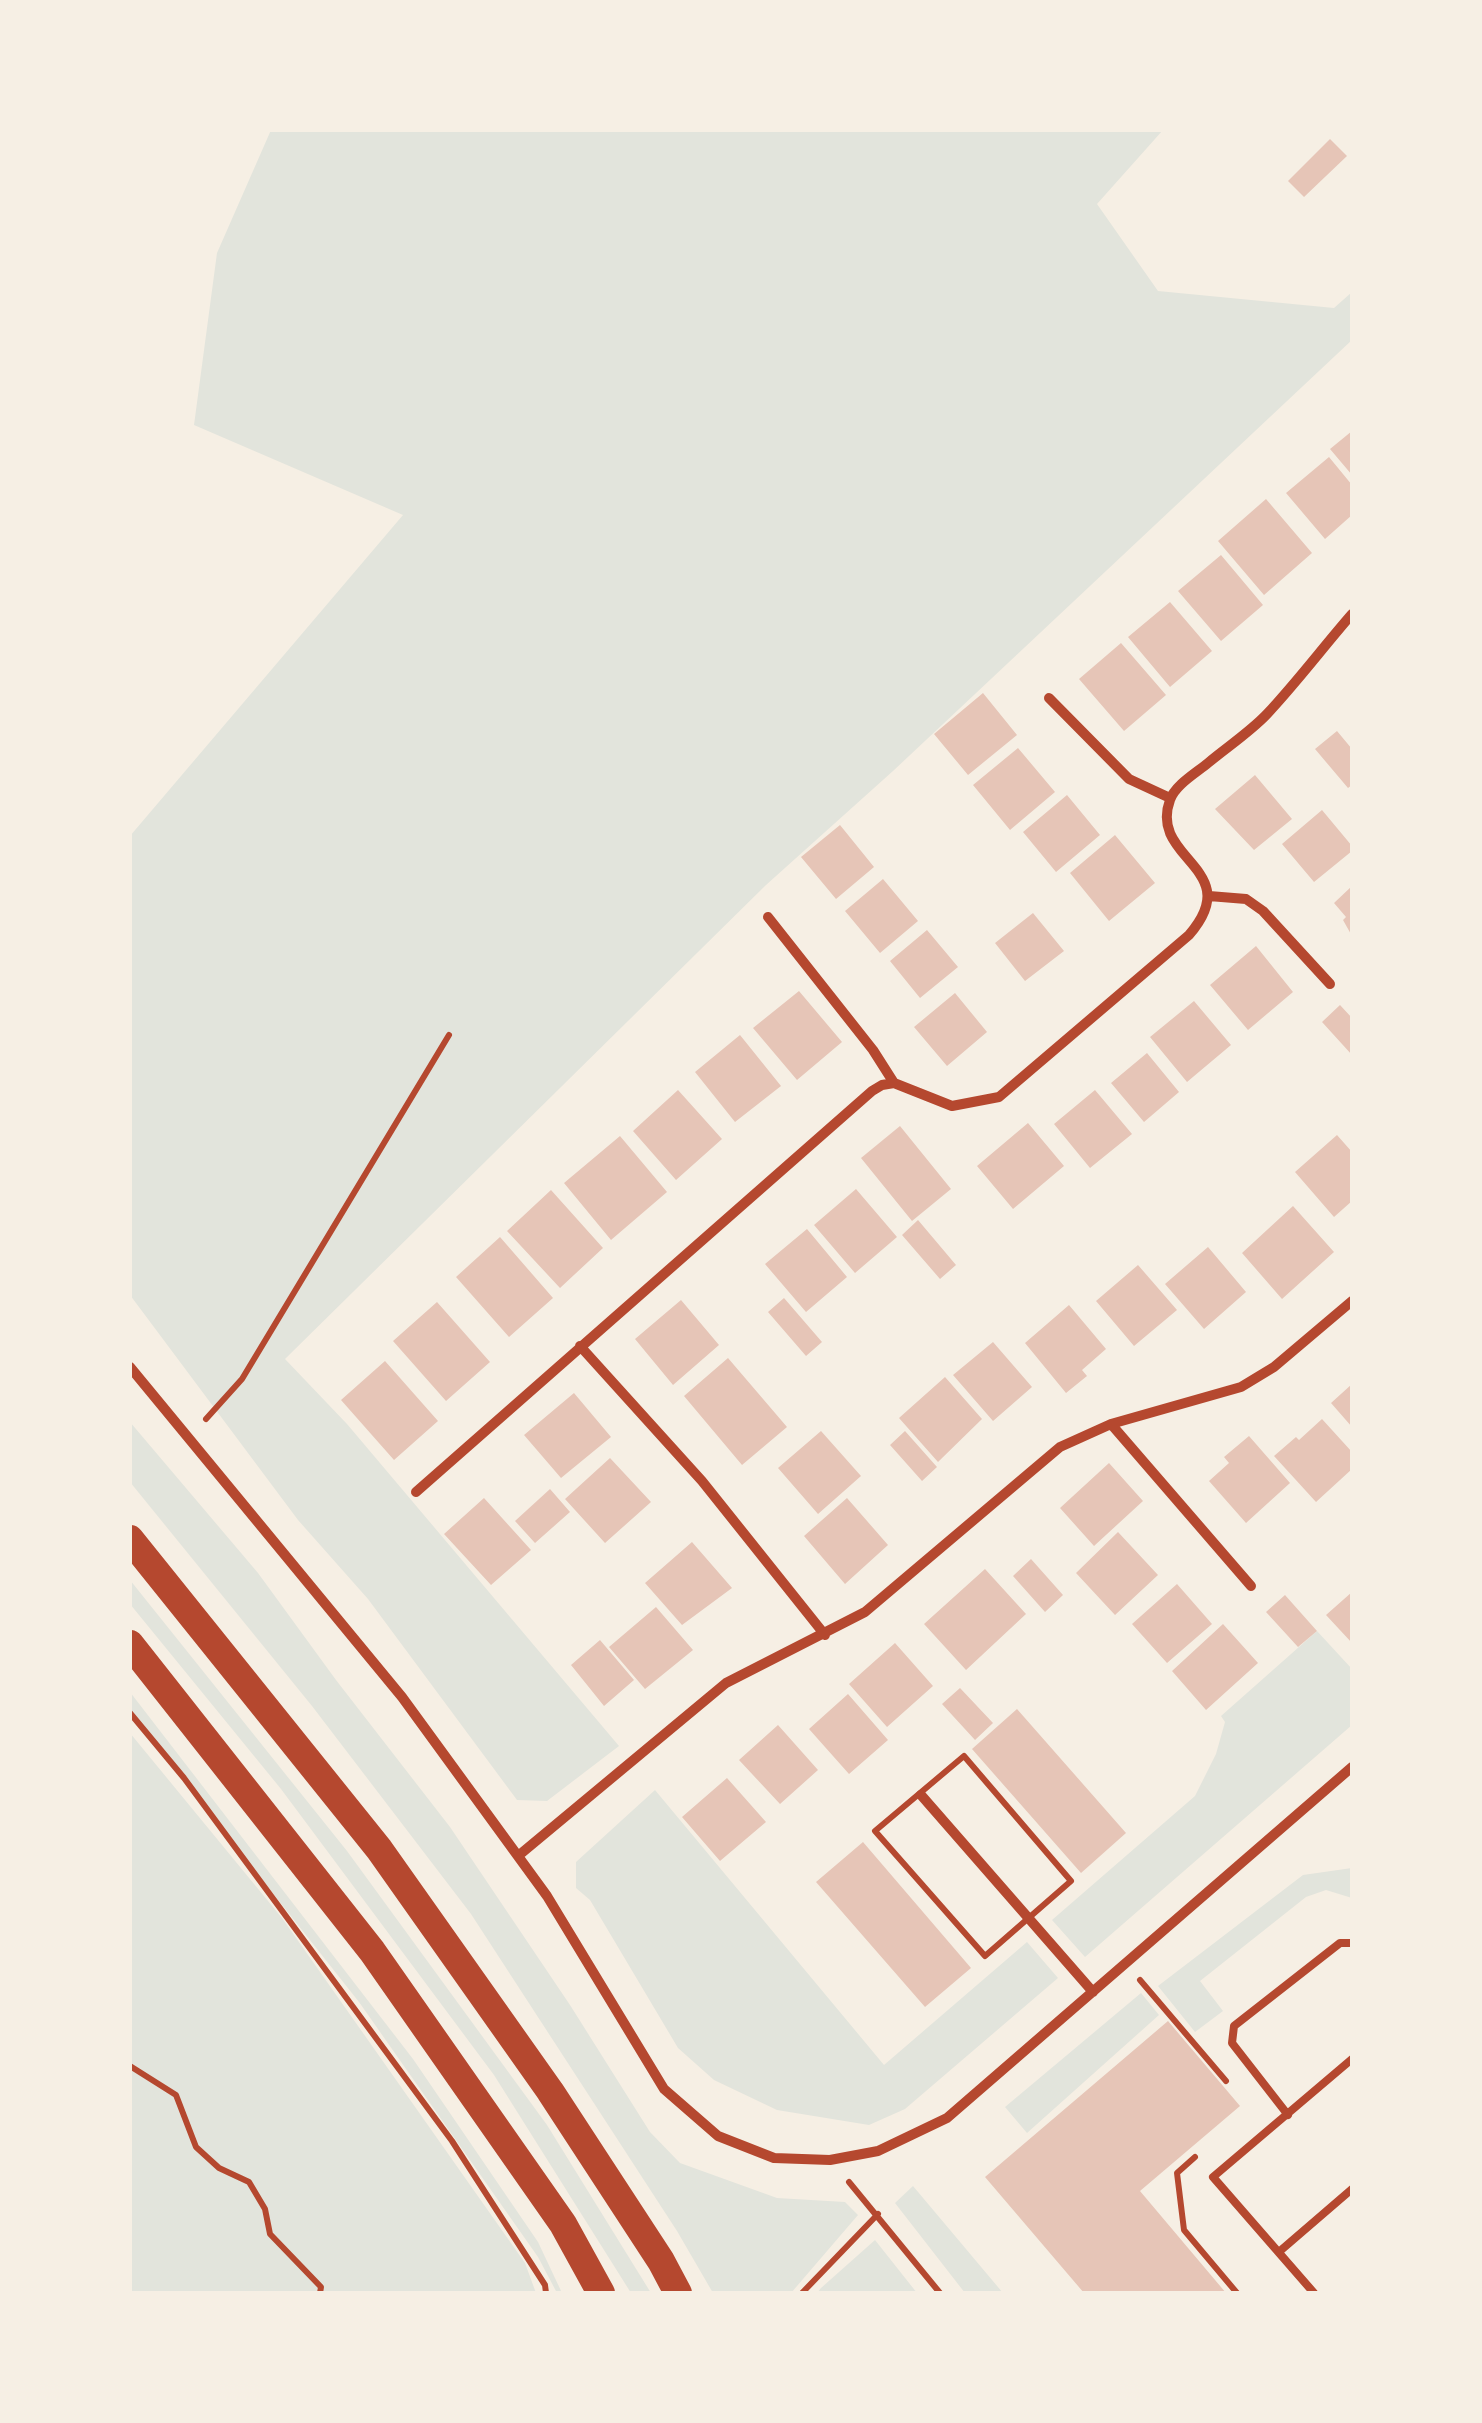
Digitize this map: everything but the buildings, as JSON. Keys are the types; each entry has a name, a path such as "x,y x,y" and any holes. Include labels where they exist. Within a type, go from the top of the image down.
{"highway":[{"path":"130,1539 379,1849 550,2091 661,2260 678,2293"},
{"path":"130,1644 372,1952 562,2224 599,2292"}],"street":[{"path":"416,1492 872,1091 882,1084 894,1084 952,1106 999,1098 1188,935 1206,916 1209,896 1204,881 1170,833 1170,798 1266,716 1352,614"},
{"path":"1049,698 1129,779 1170,798"},
{"path":"1209,896 1246,899 1263,911 1330,984"},
{"path":"768,916 873,1050 894,1084"},
{"path":"518,1856 726,1683 865,1612 1060,1447 1111,1424 1241,1387 1274,1367 1352,1302"},
{"path":"580,1346 726,1511 825,1635"},
{"path":"130,1367 402,1698 548,1896 664,2089 718,2136 774,2158 830,2160 878,2151 947,2118 1352,1766"},
{"path":"1111,1424 1251,1586"},
{"path":"921,1795 1093,1992"}],"lane":[{"path":"1288,2114 1232,2043 1234,2026 1340,1942 1352,1942"},
{"path":"1314,2293 1213,2177 1352,2059"},
{"path":"1280,2250 1352,2189"}],"path":[{"path":"189,1439 242,1379 448,1035"},
{"path":"130,1713 184,1778 452,2141 544,2284 546,2293"},
{"path":"1126,1964 1234,2090"},
{"path":"130,2066 176,2095 196,2147 219,2168 248,2182 264,2209 270,2234 321,2287 320,2293"},
{"path":"1205,2149 1177,2173 1184,2230 1237,2293"},
{"path":"830,2160 940,2293"},
{"path":"802,2293 878,2214"}],"shaded area":[{"path":"271,130 1163,130 1097,204 1158,291 1334,308 1352,292 1352,340 893,771 766,885 285,1359 347,1424 619,1746 547,1801 517,1800 368,1599 298,1520 130,1295 130,836 403,515 194,425 217,253"},
{"path":"130,1422 258,1573 450,1827 650,2132 680,2163 777,2198 845,2202 858,2215 791,2293 713,2293 677,2231 471,1914 312,1706 130,1482"},
{"path":"130,1580 347,1851 547,2125 651,2293 631,2293 494,2075 281,1789 130,1604"},
{"path":"1317,1631 1352,1669 1352,1725 1085,1957 1052,1920 1195,1796 1216,1754 1225,1722 1221,1716"},
{"path":"130,1692 413,2059 538,2242 562,2293 557,2293 538,2257 359,2002 130,1713"},
{"path":"130,1733 282,1918 525,2263 536,2293 130,2293"},
{"path":"655,1790 884,2065 1027,1942 1058,1978 905,2109 869,2125 777,2110 714,2080 678,2048 590,1900 576,1888 576,1862"},
{"path":"1352,1868 1352,1898 1326,1890 1306,1897 1200,1981 1223,2011 1195,2032 1158,1986 1303,1875"},
{"path":"1141,1993 1159,2015 1027,2133 1005,2107"},
{"path":"913,2186 1003,2293 965,2293 895,2203"},
{"path":"875,2240 917,2293 817,2293 821,2288"}]}
